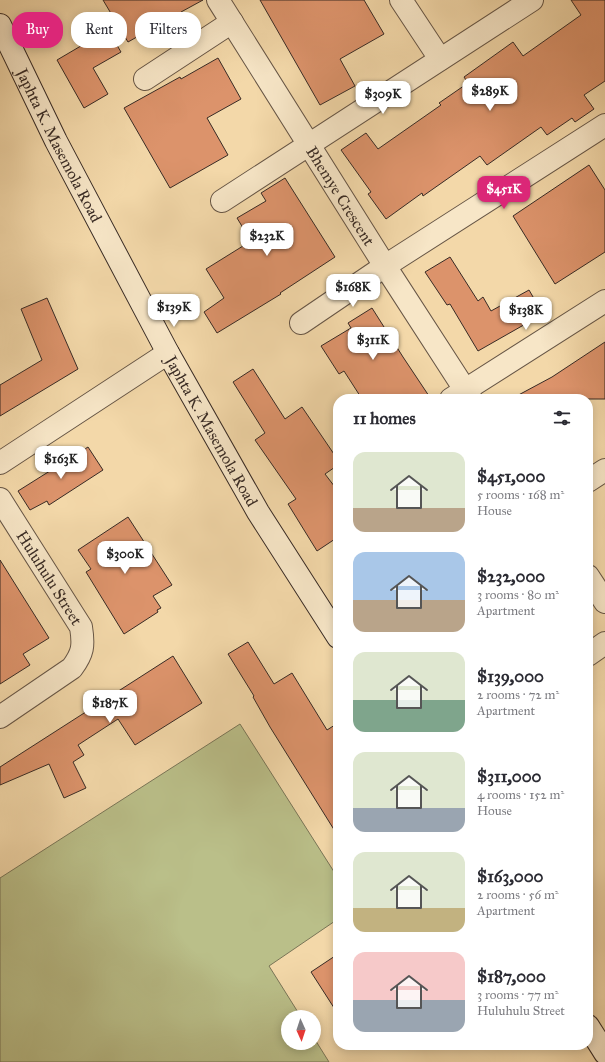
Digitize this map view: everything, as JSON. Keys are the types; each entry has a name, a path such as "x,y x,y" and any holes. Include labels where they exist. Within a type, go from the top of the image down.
{"street":[{"name":"Bhemye Crescent","path":"218,0 385,266 462,394"},
{"path":"401,0 440,59"},
{"path":"222,201 532,0"},
{"path":"146,79 232,22"},
{"name":"Japhta K. Masemola Road","path":"0,25 56,141 168,353 258,512 333,629"},
{"path":"301,323 385,266 605,125"},
{"path":"466,394 605,301"},
{"path":"0,464 168,353"},
{"path":"593,478 605,470"},
{"name":"Huluhulu Street","path":"0,499 81,627 84,643 79,658 72,668 0,717"},
{"path":"593,584 605,602"},
{"path":"593,651 605,643"},
{"path":"593,1034 605,1053"}],"green space":[{"path":"240,724 333,870 333,922 269,966 297,1010 281,1010 281,1050 321,1049 329,1062 0,1062 0,878"}],"building":[{"path":"103,0 203,0 181,12 135,12 135,38 128,42 127,12 110,12"},
{"path":"260,0 364,0 384,34 340,59 355,86 320,105"},
{"path":"571,0 605,0 605,81 584,95 594,109 575,122 572,118 547,135 541,127 487,165 480,156 423,196 422,193 386,219 368,194 371,192 341,150 366,133 378,149 441,105 439,103 468,83 464,77 513,42 523,56 581,15"},
{"path":"77,48 119,48 121,52 93,68 108,94 84,108 57,60"},
{"path":"218,58 241,99 207,118 228,155 170,188 124,108"},
{"path":"589,165 605,190 605,252 555,284 513,216"},
{"path":"285,178 335,257 280,293 281,294 217,333 204,312 224,298 206,269 251,241 237,218 266,201 261,193"},
{"path":"450,257 478,301 483,297 491,311 529,290 543,314 478,351 450,304 447,305 425,272"},
{"path":"47,298 78,369 0,416 0,385 42,360 21,309"},
{"path":"372,308 428,394 359,394 344,371 339,374 321,346 351,328 348,323"},
{"path":"605,342 605,399 593,399 593,394 520,394 552,377"},
{"path":"253,369 285,419 302,407 333,453 333,468 325,474 333,484 333,540 317,551 288,504 296,499 255,440 265,433 233,382"},
{"path":"88,447 103,470 49,505 47,501 30,510 18,491"},
{"path":"128,517 172,585 153,596 161,608 157,610 158,612 124,634 86,572 91,569 78,550"},
{"path":"0,560 49,638 23,654 30,665 0,684"},
{"path":"248,642 274,684 292,673 327,730 333,726 333,828 270,727 253,697 254,696 228,654"},
{"path":"173,656 202,703 135,745 118,719 78,745 84,755 73,762 86,788 64,798 49,764 0,785 0,767"},
{"path":"333,957 333,1006 311,972"}]}
